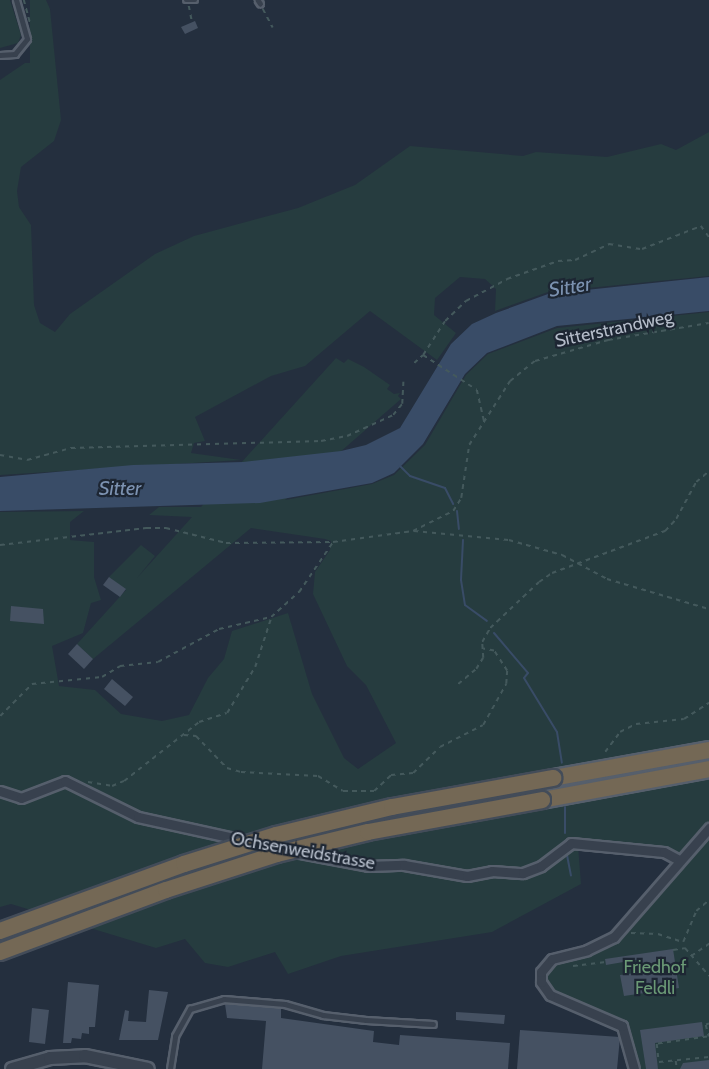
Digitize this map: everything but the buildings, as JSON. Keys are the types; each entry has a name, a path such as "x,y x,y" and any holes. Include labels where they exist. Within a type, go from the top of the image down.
{"highway":[{"path":"0,931 265,838 380,810 709,750"},
{"path":"0,951 266,857 368,832 673,778 709,769"},
{"path":"673,778 709,776"}],"street":[{"path":"0,791 21,798 65,781"},
{"name":"Ochsenweidstrasse","path":"65,781 138,817 368,867 404,865 467,876 492,871 523,873 541,866 572,843 664,852 679,860"},
{"path":"634,1069 622,1026 550,995 540,982 542,972 552,958 587,950 614,937 709,828"},
{"path":"12,1069 50,1058 85,1056 148,1069"}],"lane":[{"path":"0,55 15,54 27,39 16,0"},
{"path":"187,1 195,0"},
{"path":"170,1069 175,1036 190,1009 224,999 285,1004 323,1015 433,1024"}],"path":[{"path":"187,1 192,21"},
{"path":"259,2 273,28"},
{"path":"414,363 423,355 441,327 466,301 507,279 558,261 575,260 609,244 642,249 701,226 709,237"},
{"name":"Sitterstrandweg","path":"0,545 146,528 166,528 226,543 333,542 412,531 453,511 461,498 469,445 510,381 535,361 608,340 709,323"},
{"path":"423,355 467,383 481,397 484,422"},
{"path":"0,455 27,460 71,448 321,441 347,436 393,414 402,404 403,382"},
{"path":"458,684 476,669 483,658 483,648 490,628 539,582 665,531 676,519 696,482 709,471"},
{"path":"412,531 509,540 582,563 607,579 709,609"},
{"path":"0,716 32,684 102,677 120,666 158,662 219,628 271,617 299,592 333,542"},
{"path":"65,781 112,786 199,722 227,713 255,667 271,617"},
{"path":"184,735 196,736 228,768 240,772 318,776 343,791 374,791 391,775 413,773 440,747 483,725 506,684 507,671 494,651 483,648"},
{"path":"605,752 620,732 636,724 684,719 709,703"},
{"path":"709,900 696,911 683,942 690,956 709,976"},
{"path":"614,937 637,931 683,942"},
{"path":"690,956 709,944"},
{"path":"673,950 685,948"},
{"path":"573,966 606,962"},
{"path":"709,1024 706,1025 708,1037 657,1044 659,1062 709,1057"},
{"path":"676,1060 677,1069"}],"green space":[{"path":"0,0 10,0 21,35 18,43 0,48"},
{"path":"30,0 46,0 50,9 61,120 54,141 21,167 17,191 19,207 31,225 34,305 40,323 55,332 70,314 155,254 194,236 298,208 355,185 410,146 523,156 536,152 607,157 661,144 676,150 709,132 709,276 548,292 495,311 496,289 485,279 460,277 435,298 434,315 456,333 437,360 370,311 305,366 271,376 195,417 205,441 194,443 191,453 241,460 0,475 0,80 25,63 30,63"},
{"name":"Friedhof Feldli","path":"709,312 709,1069 640,1069 630,1032 620,1019 550,990 543,977 550,964 594,951 685,858 578,845 581,884 492,932 341,956 288,974 275,952 228,967 205,963 185,939 156,948 11,904 0,907 0,512 84,511 70,522 70,540 94,542 94,577 101,600 91,603 83,633 52,646 59,686 95,690 121,714 162,721 189,715 208,678 224,659 232,631 288,613 312,694 344,758 358,769 396,743 366,685 347,666 313,594 315,572 330,550 331,541 251,528 93,659 77,644 126,590 109,577 141,545 155,556 137,578 192,517 149,515 159,507 201,507 336,358 344,363 348,359 364,367 390,385 387,389 394,394 400,393 398,396 401,399 285,500 372,484 394,475 425,445 466,375 488,354 557,328"}],"water":[{"name":"Sitter","path":"709,277 709,311 557,326 487,353 465,374 423,444 394,473 372,483 260,503 0,511 0,477 133,465 243,462 341,451 366,445 400,428 451,344 472,324 548,294"}],"waterway":[{"path":"400,466 410,476 445,488 453,504"},
{"path":"457,511 459,529"},
{"path":"463,540 461,580 465,605 487,621"},
{"path":"494,633 528,673 524,678 557,732 562,763"},
{"path":"565,807 565,833"},
{"path":"566,850 571,876"}]}
